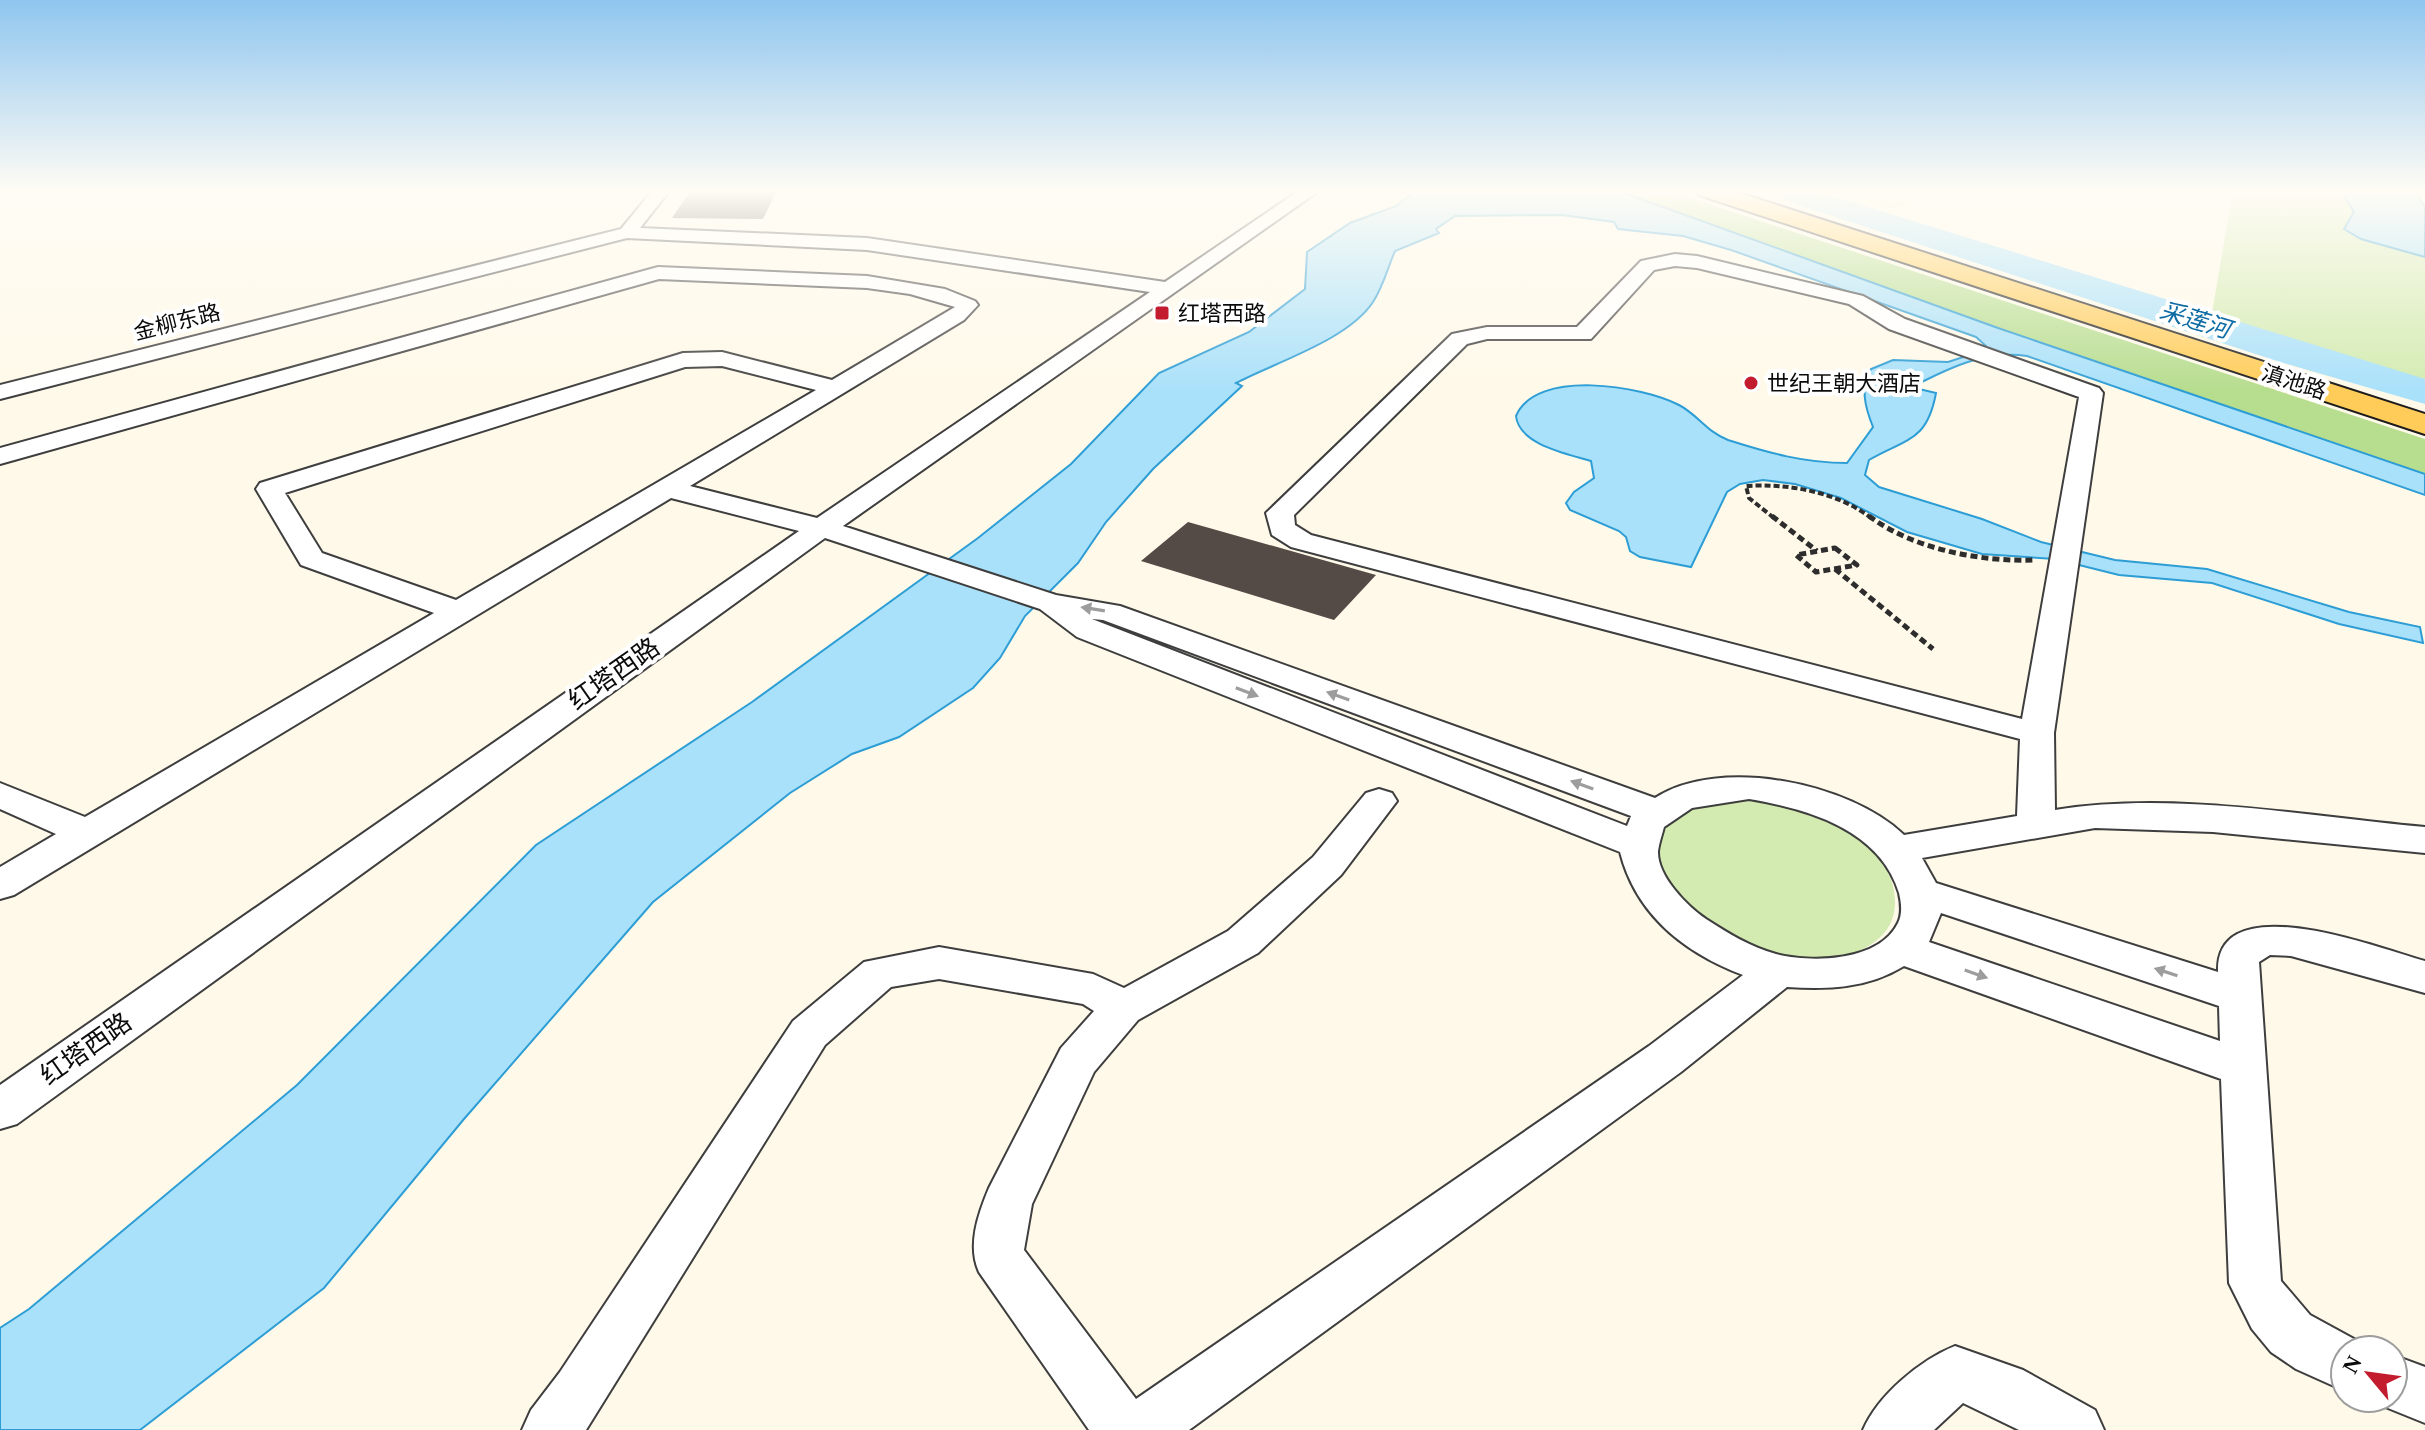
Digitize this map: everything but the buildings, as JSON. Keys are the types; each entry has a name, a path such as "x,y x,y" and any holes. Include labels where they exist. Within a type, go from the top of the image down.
{"main road":[{"name":"滇池路","path":"1912,257 2425,424"},
{"name":"滇池路","path":"1939,257 2425,414"}],"street":[{"name":"金柳东路","path":"0,392 533,257"},
{"name":"金柳东路","path":"953,257 1170,289"},
{"name":"红塔西路","path":"0,1110 820,529 1216,257"},
{"path":"2036,826 2037,733 2091,393 1897,324 1856,300 1697,262 1659,261 1648,265 1583,334 1487,333 1460,339 1280,513 1282,529 1301,541 2037,733"},
{"path":"0,456 658,273 744,274 900,287 957,297 968,305 957,316 0,885"},
{"path":"325,309 389,348"},
{"path":"459,612 311,559 269,489 683,360 722,359 836,388"},
{"path":"666,489 934,562 1051,603 1109,612 1647,828"},
{"path":"1749,787 1788,793 1828,806 1896,849 1922,906 1916,932 1902,949 1866,969 1825,974 1780,970 1732,955 1691,932 1660,904 1642,874 1647,828 1680,797 1712,788 1749,787"},
{"path":"0,795 87,833"},
{"path":"1123,1430 997,1255 1007,1204 1077,1061 1123,1008 1243,942 1327,866 1379,801"},
{"path":"1896,849 2095,816 2198,820 2425,840"},
{"path":"1917,891 2240,996"},
{"path":"2329,1356 2299,1342 2281,1328 2264,1304 2255,1283 2238,955 2263,940 2328,948 2425,977"},
{"path":"1902,949 2244,1068"},
{"path":"551,1430 580,1392 809,1033 879,973 939,963 1093,990 1123,1008"},
{"path":"1141,1430 1665,1059 1780,970"},
{"path":"1892,1430 1955,1373 2003,1390 2075,1430"}],"path":[{"path":"1817,551 1749,498 1746,486 1773,484 1811,491 1856,508 1893,534 1930,545 2004,561 2065,555"},
{"path":"1835,548 1857,565 1835,569 1816,572 1796,555 1835,548"},
{"path":"1835,569 1933,649"}],"green space":[{"path":"1801,257 1869,257 2425,439 2425,474 1998,328"},
{"path":"2222,257 2425,257 2425,383 2211,319"},
{"path":"1741,797 1812,815 1860,841 1879,858 1891,878 1895,902 1893,917 1882,936 1855,953 1829,959 1801,959 1762,953 1745,948 1723,935 1661,888 1654,836 1677,811"}],"water":[{"path":"1307,257 1393,257 1383,283 1362,316 1329,339 1236,383 1242,386 1153,469 1106,522 1078,563 1025,616 1000,658 973,688 899,737 852,754 790,793 653,902 464,1119 324,1288 140,1430 0,1430 0,1328 29,1309 297,1085 536,845 752,702 978,538 1071,464 1159,373 1249,332 1305,289"},
{"path":"1750,257 1801,257 1998,328 2425,474 2425,495 2027,356 1998,355 1971,361 1918,384 1919,389 1936,393 1927,421 1914,436 1869,460 1865,475 1879,487 1982,519 2041,542 2115,560 2207,569 2349,612 2420,627 2423,643 2339,624 2212,583 2119,575 2055,559 1982,554 1907,532 1841,498 1795,484 1763,480 1740,484 1727,492 1691,567 1640,557 1630,551 1626,537 1619,531 1570,510 1566,503 1574,492 1594,478 1591,461 1535,441 1519,426 1516,416 1527,401 1545,391 1567,386 1617,387 1679,405 1714,433 1728,440 1787,456 1847,463 1873,427 1865,398 1871,369 1893,360 1948,362 1985,350 1986,346 1976,337"}],"waterway":[{"name":"采莲河","path":"1990,257 2294,354 2425,392"}],"place":[{"name":"红塔西路","path":"1162,313"},
{"name":"世纪王朝大酒店","path":"1751,383"}]}
